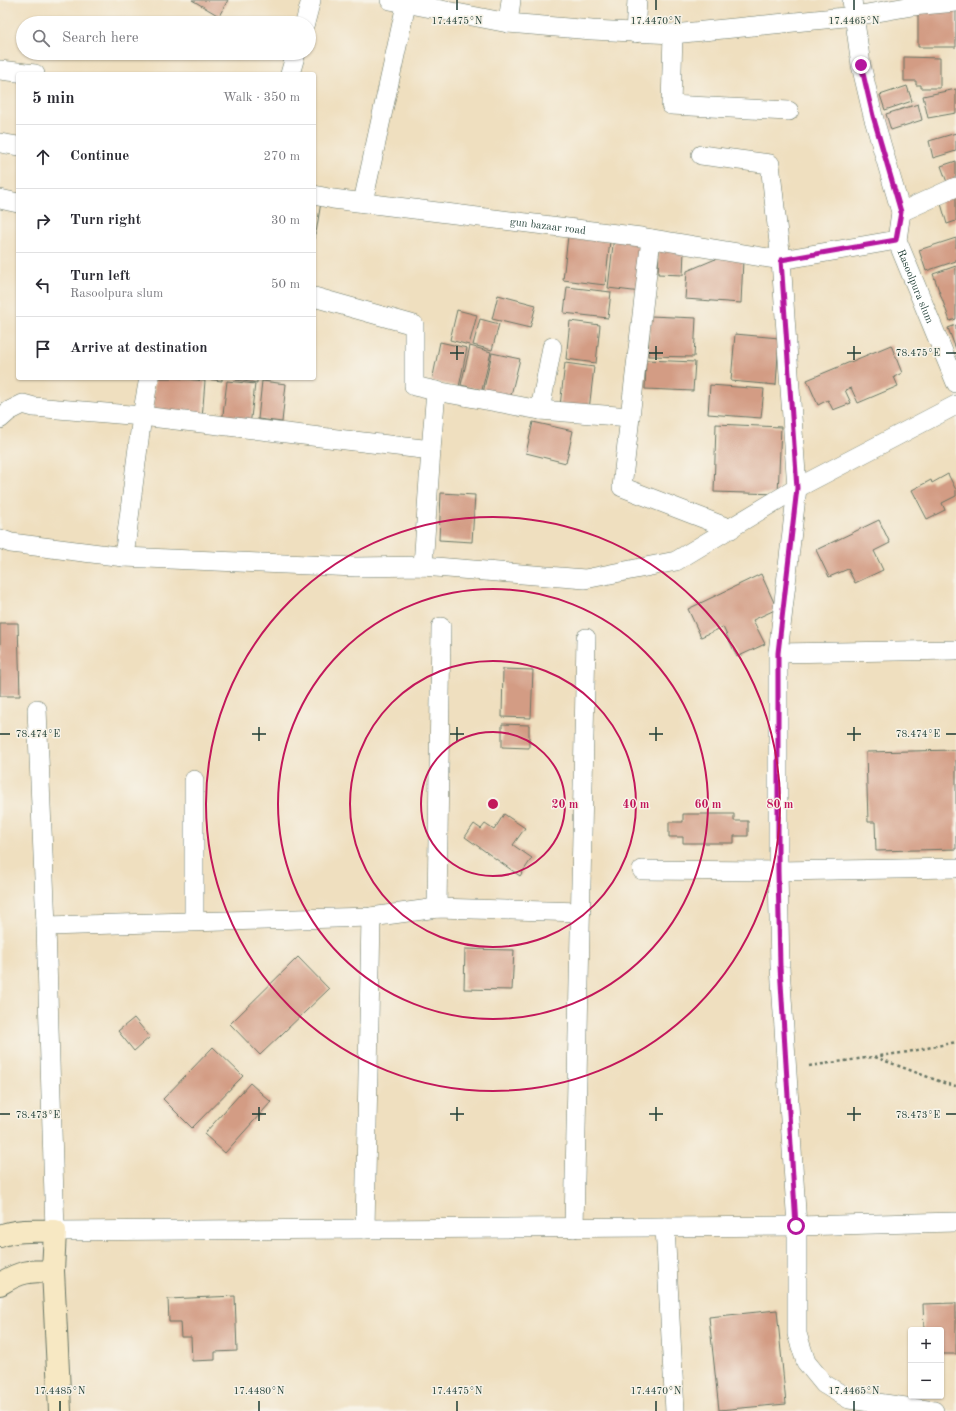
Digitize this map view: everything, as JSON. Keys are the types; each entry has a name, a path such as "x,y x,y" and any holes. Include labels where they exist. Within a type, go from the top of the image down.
{"street":[{"path":"307,16 311,0"},
{"path":"508,23 511,0"},
{"path":"635,32 637,0"},
{"path":"363,202 401,1 508,23 592,30 673,34 853,8 912,3 956,2"},
{"name":"Rasoolpura slum","path":"853,8 862,72 873,116 901,212 896,240 956,383"},
{"path":"673,34 671,105 789,111"},
{"path":"291,72 294,60"},
{"path":"0,70 18,72"},
{"path":"0,143 16,146"},
{"path":"701,155 770,164 781,260 797,488 778,653 778,871 780,967 796,1226 797,1334 806,1362 824,1384 848,1399 934,1411"},
{"path":"901,212 956,187"},
{"name":"gun bazaar road","path":"316,195 332,199 651,239 781,260 896,240"},
{"path":"0,199 16,203"},
{"path":"651,239 622,487 731,528"},
{"path":"316,298 414,326 414,386 540,410 630,417"},
{"path":"540,410 552,347"},
{"path":"124,557 142,416 149,380"},
{"path":"423,566 436,391"},
{"path":"0,419 9,411 23,404 34,407 142,416 431,450"},
{"path":"0,540 11,543 124,557 356,567 423,566 585,579 676,561 797,488 956,405"},
{"path":"437,908 441,627"},
{"path":"574,1228 586,638"},
{"path":"778,653 956,650"},
{"path":"37,709 46,926 55,1231 53,1271 60,1411"},
{"path":"194,780 194,921"},
{"path":"642,870 778,871 956,868"},
{"path":"46,926 371,917 437,908 581,912"},
{"path":"365,1229 371,917"},
{"path":"0,1236 7,1233 24,1231 796,1226 956,1222"},
{"path":"665,1227 675,1411"},
{"path":"0,1284 19,1274 29,1271 53,1271"}],"path":[{"path":"787,1069 908,1052 956,1042"},
{"path":"875,1057 944,1083 956,1086"}],"building":[{"path":"192,0 228,0 219,16"},
{"path":"956,8 956,47 918,47 918,9"},
{"path":"904,57 940,58 940,88 921,88 921,85 916,85 916,81 904,81"},
{"path":"907,86 912,101 885,110 880,95"},
{"path":"956,89 956,113 928,118 923,96"},
{"path":"918,104 922,120 891,130 886,114"},
{"path":"956,133 956,151 933,158 929,141"},
{"path":"956,161 956,182 948,185 941,166"},
{"path":"956,191 956,221 947,224 939,197"},
{"path":"316,201 321,202 316,233"},
{"path":"568,236 610,241 605,285 563,280"},
{"path":"614,236 646,240 641,292 608,288"},
{"path":"956,238 956,261 926,271 919,250"},
{"path":"659,249 684,250 683,275 658,274"},
{"path":"718,258 743,260 741,303 685,299 687,271"},
{"path":"956,266 956,319 950,321 933,274"},
{"path":"567,287 611,292 608,318 564,313"},
{"path":"498,295 536,305 530,328 492,319"},
{"path":"457,310 477,315 469,345 450,340"},
{"path":"650,316 696,318 694,357 648,356"},
{"path":"480,319 499,324 492,350 473,345"},
{"path":"570,321 600,325 596,363 566,359"},
{"path":"956,325 956,349 948,328"},
{"path":"735,334 779,338 776,385 731,381"},
{"path":"440,342 467,348 459,387 432,381"},
{"path":"891,345 902,373 894,377 898,386 858,403 851,388 845,390 851,403 833,410 828,400 818,405 807,380"},
{"path":"470,346 491,352 482,390 461,385"},
{"path":"492,353 520,359 510,399 483,393"},
{"path":"646,360 695,362 693,391 645,389"},
{"path":"565,363 594,367 589,410 560,406"},
{"path":"155,380 205,381 202,419 152,414"},
{"path":"236,380 257,380 257,383"},
{"path":"227,381 255,384 250,426 222,423"},
{"path":"262,381 286,384 282,422 258,419"},
{"path":"710,385 764,389 761,418 708,414"},
{"path":"533,422 573,431 566,463 526,453"},
{"path":"716,424 781,427 778,494 714,492"},
{"path":"948,474 956,490 956,496 942,503 945,510 927,519 912,490 931,480 932,483"},
{"path":"441,493 475,495 472,542 439,540"},
{"path":"879,520 890,543 874,551 883,570 855,583 848,569 829,577 816,550"},
{"path":"761,574 777,609 753,620 765,644 737,657 723,627 701,637 688,609"},
{"path":"0,623 18,623 20,696 0,696"},
{"path":"503,669 533,670 531,718 502,717"},
{"path":"502,724 529,725 529,748 502,747"},
{"path":"956,750 956,849 876,851 875,822 868,822 866,752"},
{"path":"504,814 525,828 513,845 532,858 520,876 465,837 474,824 481,829 485,824 494,830"},
{"path":"683,814 734,814 734,821 748,821 748,836 734,836 734,843 683,843 683,837 669,837 669,822 683,822"},
{"path":"465,949 514,950 512,990 464,989"},
{"path":"298,957 329,989 260,1055 230,1024"},
{"path":"134,1018 150,1037 134,1051 118,1031"},
{"path":"213,1047 243,1076 192,1128 163,1099"},
{"path":"250,1083 271,1102 225,1153 204,1134"},
{"path":"235,1296 237,1351 215,1352 215,1360 192,1361 191,1337 181,1337 180,1322 169,1322 168,1299"},
{"path":"956,1303 956,1354 944,1354 944,1327 924,1327 923,1304"},
{"path":"777,1310 786,1404 719,1410 709,1317"}],"route":[{"path":"796,1226 780,967 778,871 778,653 797,488 781,260 896,240 901,212 873,116 861,65"}]}
